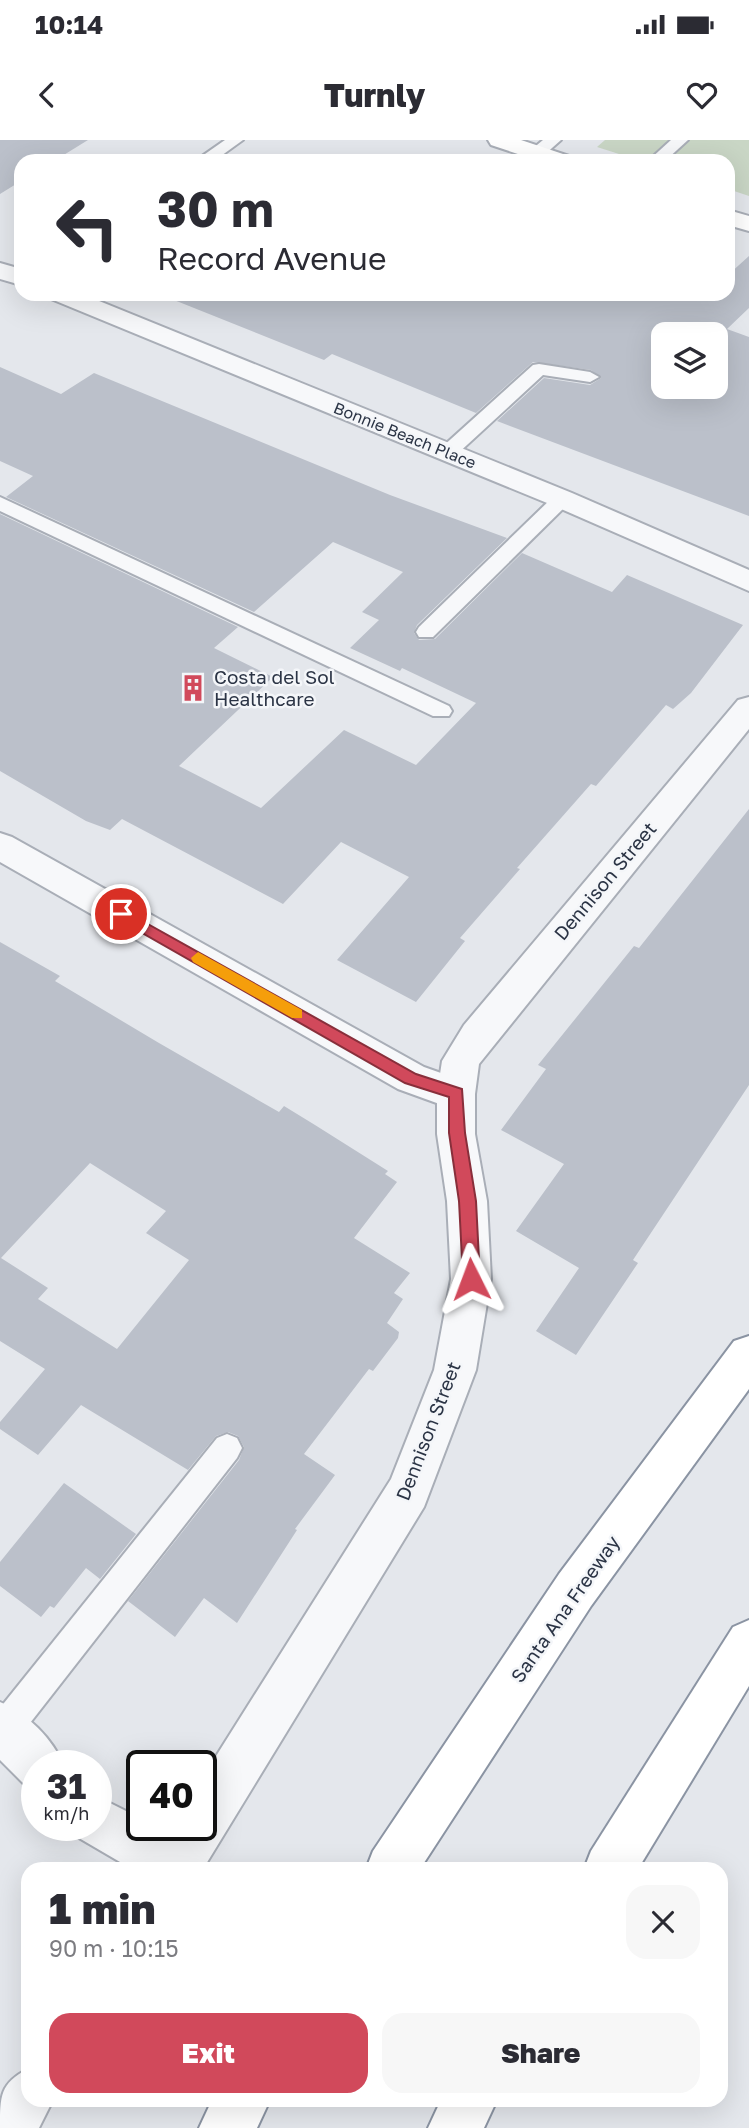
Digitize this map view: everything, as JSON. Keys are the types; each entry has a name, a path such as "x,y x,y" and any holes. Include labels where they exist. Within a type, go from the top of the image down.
{"main road":[{"path":"499,140 545,146"},
{"name":"Santa Ana Freeway","path":"396,1862 575,1590 749,1355"},
{"path":"613,1862 749,1643"},
{"path":"226,2128 239,2107"},
{"path":"455,2128 466,2107"}],"street":[{"name":"Bonnie Beach Place","path":"77,301 562,499 749,581"},
{"name":"Dennison Street","path":"179,1862 408,1492 456,1370 471,1279 467,1201 457,1133 457,1094 461,1061 477,1036 749,708"},
{"path":"0,846 411,1078 457,1094"},
{"path":"2,1728 24,1750"},
{"path":"112,1831 165,1862"},
{"path":"7,2128 21,2107"}],"lane":[{"path":"214,154 235,140"},
{"path":"664,154 680,140"},
{"path":"448,452 539,369 590,376"},
{"path":"426,632 562,499"},
{"path":"0,503 441,711"},
{"path":"2,1728 227,1448"}],"green space":[{"path":"605,140 749,140 749,196 735,191 735,154 619,154 597,147"}],"building":[{"path":"0,140 88,140 65,154 14,154 14,185 0,194"},
{"path":"749,256 749,308 728,328 728,322 651,322 651,399 728,399 728,329 749,337 749,516 497,421 544,378 590,385 601,378 591,370 533,362 476,413 332,354 324,360 176,301 735,301 735,269"},
{"path":"0,367 61,394 94,373 390,495 507,538 417,625 414,633 419,640 435,639 522,553 612,592 627,575 743,625 691,693 673,709 666,705 596,786 591,784 517,868 520,869 460,938 465,941 416,1002 337,960 409,877 341,842 283,904 122,819 110,830 86,821 0,771 0,514 238,627 214,648 273,677 179,766 261,808 344,730 416,765 476,703 402,668 400,671 350,648 379,620 362,612 403,572 333,542 254,612 6,497 33,476 0,461"},
{"path":"749,809 749,1085 633,1260 638,1263 576,1355 536,1331 579,1268 516,1231 564,1164 501,1130 546,1069 538,1065 634,946 639,948"},
{"path":"0,942 60,976 55,981 159,1043 279,1112 284,1106 388,1171 385,1174 397,1182 354,1238 410,1273 394,1293 403,1299 387,1323 399,1332 398,1338 373,1371 369,1369 304,1454 335,1475 295,1529 297,1530 237,1623 204,1598 175,1637 128,1601 239,1460 244,1447 238,1436 228,1432 216,1436 188,1470 81,1405 38,1455 0,1429 0,1422 45,1369 0,1341","holes":["90,1163 166,1211 146,1233 189,1260 117,1349 38,1299 48,1288 1,1258"]},
{"path":"64,1483 136,1534 100,1579 86,1568 54,1608 50,1606 41,1617 0,1586 0,1562"}],"slow traffic":[{"path":"198,958 297,1014"}],"place":[{"name":"Costa del Sol Healthcare","path":"193,688"}],"route":[{"path":"121,914 411,1078 457,1094 457,1133 467,1201 471,1279"}]}
